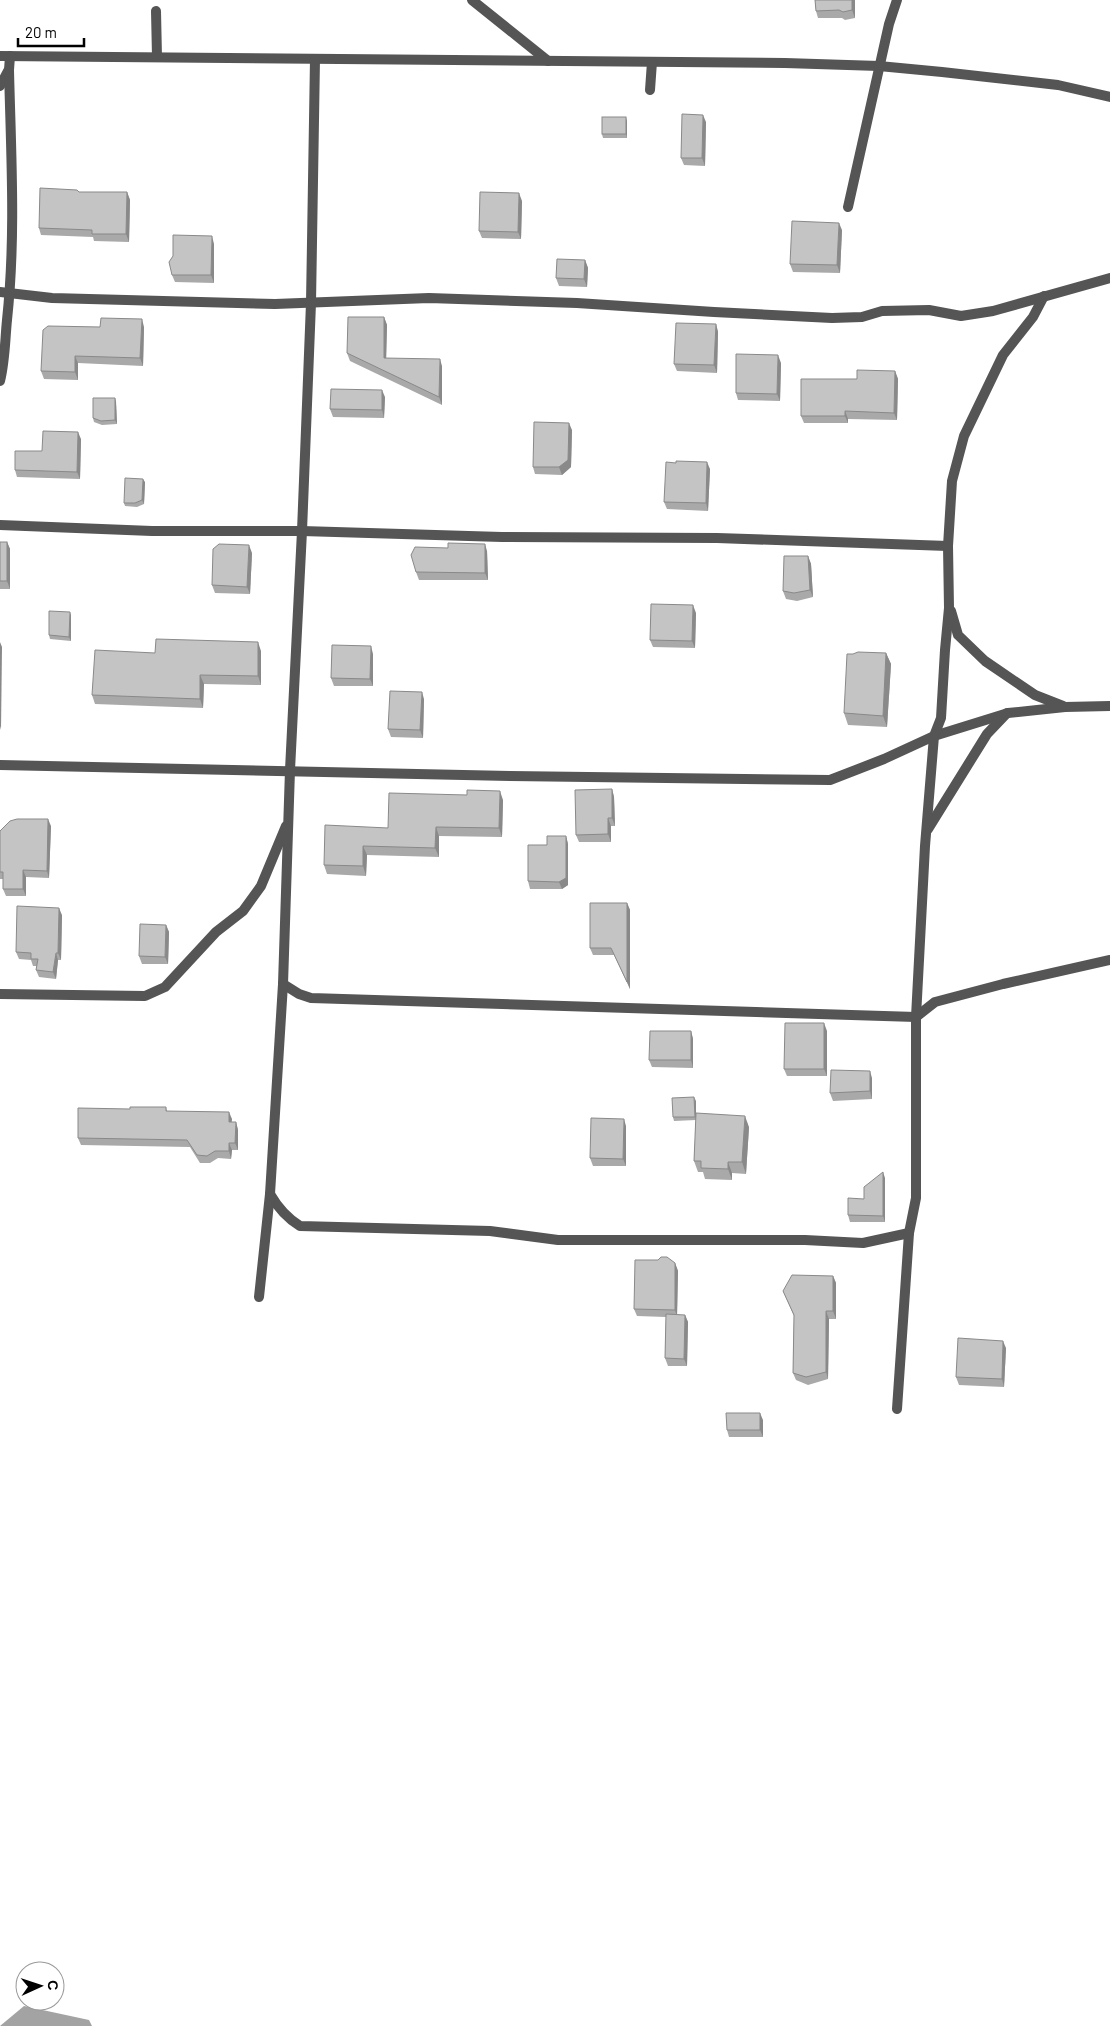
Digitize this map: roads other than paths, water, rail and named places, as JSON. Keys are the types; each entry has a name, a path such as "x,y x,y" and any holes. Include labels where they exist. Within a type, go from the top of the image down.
{"street":[{"path":"472,0 548,61"},
{"path":"848,206 879,66 897,0"},
{"path":"156,11 157,57"},
{"path":"0,381 5,292 14,195 9,70 5,56 785,62 879,66 1058,85 1110,97"},
{"path":"259,1297 270,1194 283,984 290,770 311,302 315,59"},
{"path":"650,90 652,62"},
{"path":"0,86 9,70"},
{"path":"5,292 52,298 275,304 438,298 577,303 832,318 862,317 882,311 897,310 929,310 961,316 993,312 1110,278"},
{"path":"897,1409 909,1233 916,1198 916,1017 926,832 934,736 941,718 945,650 950,608 948,546 952,481 964,436 1003,355 1033,317 1044,296"},
{"path":"0,516 0,525 152,531 302,531 502,537 717,538 948,546"},
{"path":"950,608 958,635 985,661 1035,695 1065,707"},
{"path":"0,765 520,776 830,780 884,759 934,736 1008,713 1065,707 1110,706"},
{"path":"926,832 987,734 1008,713"},
{"path":"0,994 145,996 164,987 216,932 243,910 261,886 289,818"},
{"path":"283,984 299,994 312,998 916,1017 935,1002 1003,984 1110,960"},
{"path":"270,1194 278,1207 290,1220 300,1226 490,1231 558,1240 795,1240 863,1242 909,1233"}]}
